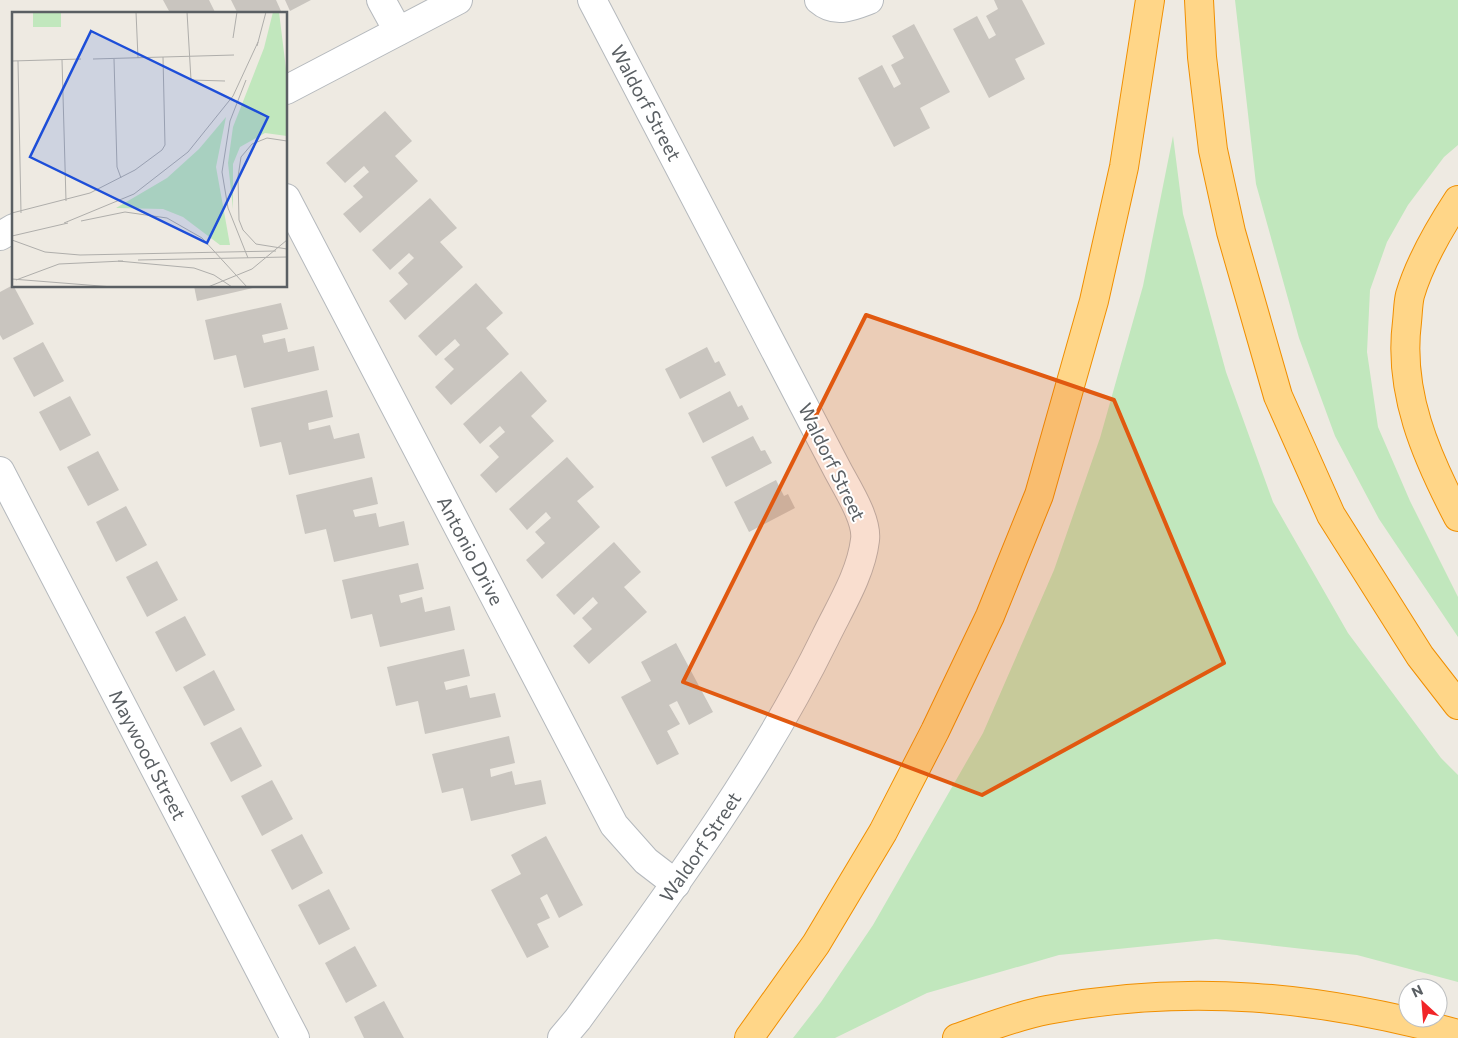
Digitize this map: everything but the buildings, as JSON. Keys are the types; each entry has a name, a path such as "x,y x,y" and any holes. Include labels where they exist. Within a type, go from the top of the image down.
{"highway":[{"path":"749,1038 816,944 883,832 935,731 986,624 1039,495 1094,301 1124,167 1150,0"},
{"path":"1199,0 1202,57 1213,150 1231,232 1278,396 1332,515 1420,656 1458,705"},
{"path":"1458,200 1438,231 1410,296 1405,334 1405,357 1407,389 1416,423 1458,517"},
{"path":"957,1038 1045,1010 1115,1000 1190,994 1257,997 1320,1003 1407,1020 1458,1034"}],"street":[{"path":"381,0 398,31"},
{"path":"288,89 458,0"},
{"name":"Waldorf Street","path":"562,1038 578,1019 676,884 742,787 801,686 851,584 866,539 863,522 836,467 592,0"},
{"path":"819,0 825,5 842,10 869,0"},
{"name":"Antonio Drive","path":"288,202 614,825 646,861 676,884"},
{"path":"0,236 12,229"},
{"name":"Maywood Street","path":"0,471 295,1038"}],"highlighted area":[{"path":"866,315 1114,400 1224,663 982,795 683,682"}],"green space":[{"path":"1235,0 1458,0 1458,145 1444,157 1408,205 1387,242 1370,290 1367,352 1378,427 1410,501 1458,597 1458,637 1379,519 1335,436 1299,338 1256,184"},
{"path":"1173,136 1183,214 1226,372 1273,502 1348,633 1441,758 1458,775 1458,982 1357,955 1216,939 1059,955 927,993 835,1038 793,1038 821,1002 873,925 983,733 1054,570 1100,438 1143,286"}]}
